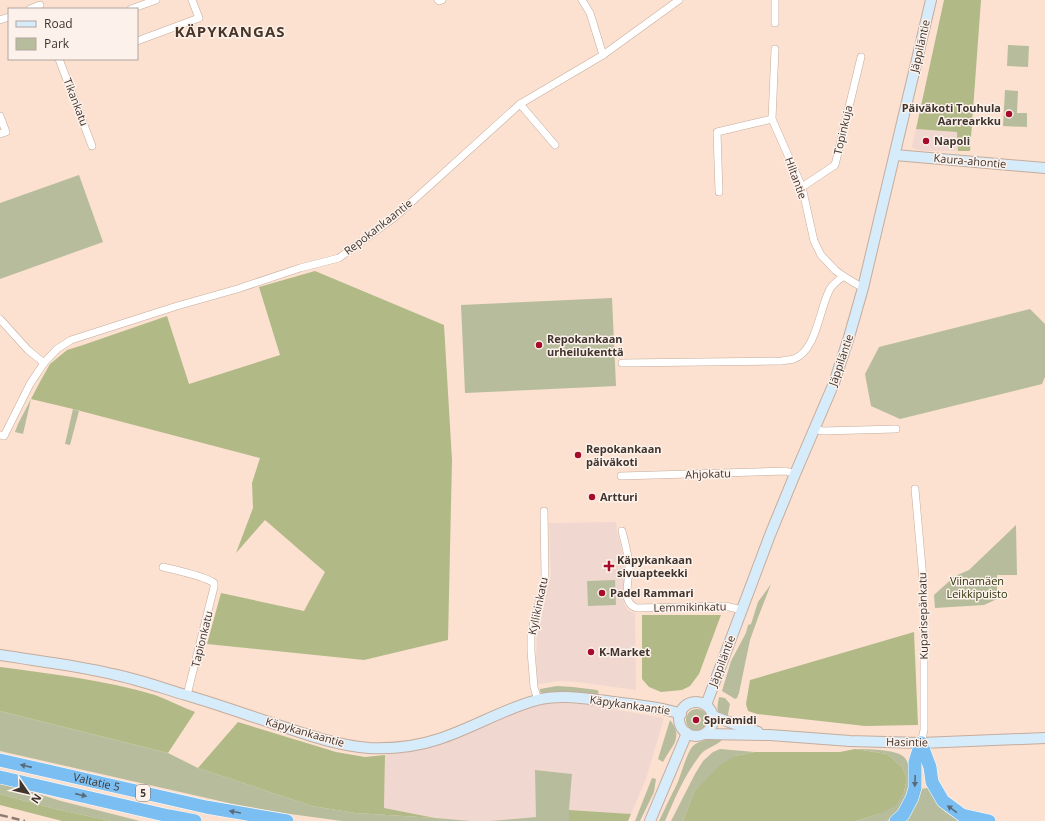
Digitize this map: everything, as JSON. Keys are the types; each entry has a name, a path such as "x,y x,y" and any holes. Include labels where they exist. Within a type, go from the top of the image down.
{"highway":[{"path":"896,821 903,815 912,798 915,788 915,762 921,743"},
{"path":"921,743 930,767 932,782 943,802 962,816 989,821"},
{"name":"Valtatie 5","path":"0,760 206,807 287,821"},
{"name":"Valtatie 5","path":"0,777 195,821"}],"main road":[{"name":"Jäppiläntie","path":"706,705 770,535 834,383 849,338 863,288 931,0"},
{"name":"Kaura-ahontie","path":"895,155 1045,168"},
{"name":"Käpykankaantie","path":"0,655 64,664 113,674 188,695 315,738 340,744 369,748 399,747 438,740 511,709 552,697 601,700 668,710 680,714"},
{"path":"698,702 706,705 713,716 712,726 705,734 696,736 687,733 681,725 680,714 690,704 698,702"},
{"name":"Hasintie","path":"713,716 770,735"},
{"path":"650,821 687,733"},
{"name":"Hasintie","path":"705,734 770,735 850,741 921,743 1045,738"}],"street":[{"path":"134,8 156,0"},
{"path":"138,41 199,18 192,0"},
{"path":"438,0 442,0"},
{"path":"582,0 590,13 603,55"},
{"name":"Repokankaantie","path":"2,435 30,384 44,363 57,349 71,340 300,268 339,258 394,217 520,104 603,55 679,0"},
{"path":"774,23 775,0"},
{"name":"Hiltantie","path":"775,49 772,119 802,187 814,241 821,255 835,270 863,288"},
{"name":"Topinkuja","path":"802,187 835,165 861,57"},
{"name":"Tikankatu","path":"59,60 92,146"},
{"path":"520,104 555,145"},
{"path":"0,116 6,132 0,134"},
{"path":"719,192 717,132 772,119"},
{"path":"622,363 782,361 794,359 806,350 814,335 830,288 843,276"},
{"path":"0,319 28,350 44,363"},
{"path":"814,428 823,431 896,429"},
{"name":"Ahjokatu","path":"621,476 786,472 795,474"},
{"name":"Kuparisepänkatu","path":"915,489 924,590 924,730 921,743"},
{"name":"Kyllikinkatu","path":"538,700 534,687 531,651 532,634 545,577 544,511"},
{"name":"Lemmikinkatu","path":"622,531 629,567 627,596 631,605 637,608 725,606 742,610"},
{"name":"Tapionkatu","path":"162,567 210,580 214,583 188,695"}],"shaded area":[{"path":"916,129 958,132 958,151 921,151 915,149 912,147"},
{"path":"616,522 624,564 624,604 628,610 635,614 636,690 578,682 559,681 538,684 536,662 537,634 551,574 549,523"},
{"path":"543,704 582,704 664,718 646,779 631,814 569,810 572,774 536,770 536,817 472,821 435,818 384,808 385,755 406,752 454,739 518,711"}],"green space":[{"path":"944,0 981,0 970,151 958,151 957,132 916,129"},
{"path":"1008,45 1029,46 1028,67 1007,66"},
{"path":"1005,90 1018,91 1017,113 1027,113 1027,127 1003,126"},
{"path":"79,175 103,242 0,279 0,203"},
{"path":"315,271 444,325 452,460 448,640 364,660 207,644 221,593 304,611 325,572 265,520 236,553 253,508 252,483 260,458 31,399 50,364 67,350 167,316 189,384 280,355 259,287"},
{"name":"Repokankaan urheilukenttä","path":"612,298 616,386 465,393 461,305"},
{"path":"1030,309 1045,324 1045,377 1042,384 900,419 871,406 865,374 879,347"},
{"path":"31,399 23,434 15,432 18,424"},
{"path":"73,409 79,411 70,445 65,444"},
{"name":"Viinamäen Leikkipuisto","path":"1016,525 1017,575 997,575 997,599 984,605 935,608 934,595 955,576 969,570"},
{"name":"Padel Rammari","path":"615,580 616,605 588,606 587,581"},
{"path":"771,584 750,640 739,693 735,699 722,691 731,661 746,633 748,625 751,624 758,602"},
{"path":"642,615 721,615 699,674 690,686 682,690 661,692 649,687 642,679"},
{"path":"914,632 918,725 865,726 757,714 748,711 746,704 750,680"},
{"path":"0,667 117,685 155,695 195,712 168,753 0,711"},
{"path":"557,686 597,690 599,692 597,695 545,694 540,692 540,689"},
{"path":"719,697 725,698 730,704 727,719 720,714 718,710"},
{"path":"697,709 705,712 708,720 705,728 697,731 689,728 686,720 689,712"},
{"path":"0,711 168,753 198,768 312,806 355,813 472,821 342,821 290,814 233,804 0,751"},
{"path":"670,720 674,726 676,737 673,746 663,762 658,759"},
{"path":"238,722 336,752 365,757 385,755 384,808 435,818 355,813 312,806 198,768"},
{"path":"723,738 701,754 685,778 665,821 659,821 677,784 686,758 693,746 703,741"},
{"path":"720,749 755,752 735,756 694,792 683,821 671,821 703,761 713,752"},
{"path":"855,749 894,752 900,754 907,761 909,772 908,797 904,806 898,813 887,821 856,821 879,814 904,792 907,778 902,767 887,754"},
{"path":"855,749 887,754 902,767 907,778 904,792 896,805 879,814 856,821 683,821 694,792 720,765 735,756 755,752 840,752"},
{"path":"535,770 572,774 569,821 490,821 536,817"},
{"path":"652,778 656,779 654,792 640,821 635,821"},
{"path":"0,783 61,801 140,821 111,821 55,809 0,794"},
{"path":"928,788 942,809 957,819 964,821 904,821 915,806 920,789"},
{"path":"0,794 55,809 111,821 62,821 0,805"},
{"path":"569,810 631,814 628,821 569,821"}],"railway":[{"path":"0,815 25,821"}],"place":[{"name":"Päiväkoti Touhula Aarrearkku","path":"1009,114"},
{"name":"Napoli","path":"926,141"},
{"name":"Repokankaan urheilukenttä","path":"539,345"},
{"name":"Repokankaan päiväkoti","path":"578,455"},
{"name":"Artturi","path":"592,497"},
{"name":"Käpykankaan sivuapteekki","path":"609,566"},
{"name":"Padel Rammari","path":"602,593"},
{"name":"K-Market","path":"591,652"},
{"name":"Spiramidi","path":"696,720"}],"district":[{"name":"KÄPYKANGAS","path":"230,32"}]}
